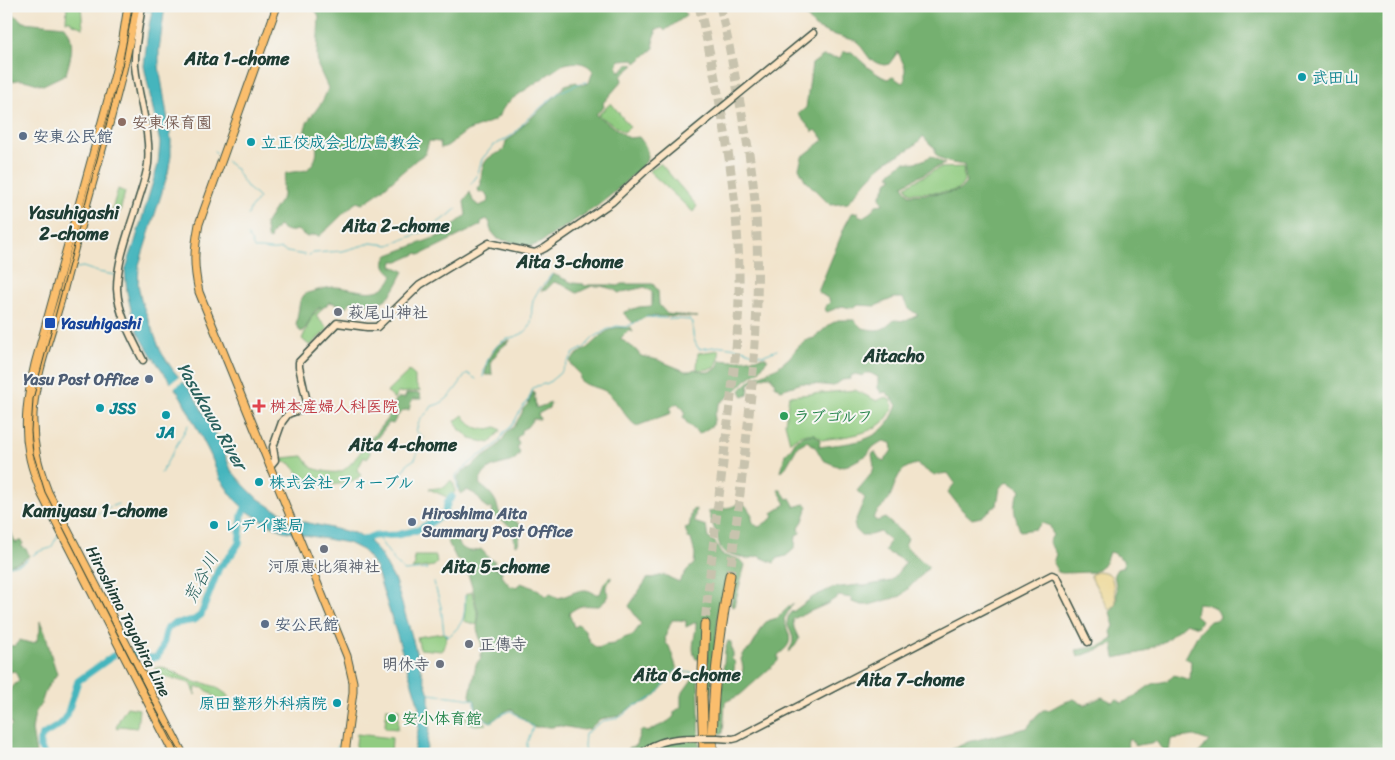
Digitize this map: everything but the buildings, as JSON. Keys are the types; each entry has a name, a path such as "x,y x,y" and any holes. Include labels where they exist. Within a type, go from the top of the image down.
{"highway":[{"path":"712,754 712,720 716,674 723,612 730,575"},
{"path":"704,754 702,694 705,624"}],"main road":[{"name":"Hiroshima Toyohira Line","path":"128,6 114,78 35,364 28,400 26,432 28,453 42,495 174,754"},
{"name":"Hiroshima Toyohira Line","path":"136,6 121,80 37,386 33,414 33,431 35,452 48,492 183,754"},
{"path":"277,6 199,224 195,239 194,266 199,292 346,652 353,688 345,754"}],"street":[{"path":"142,6 135,51 135,67 148,132 148,164 120,260 117,288 130,336 143,360"},
{"path":"270,466 275,460 274,447 282,422 288,414 302,409 307,402 299,362 337,323 377,327 420,285 490,243 535,253 545,248 612,202 646,170 813,33"},
{"path":"641,754 650,747 672,739 737,738 1052,575 1056,577 1088,642"}],"green space":[{"path":"67,6 81,6 83,28 71,23 71,21 66,21"},
{"path":"313,6 692,6 684,10 686,16 665,31 662,28 655,30 656,33 653,38 654,48 636,63 634,59 620,60 617,65 619,72 629,64 634,65 621,76 622,81 603,103 604,107 596,114 629,138 639,137 646,148 646,162 616,191 596,207 538,244 531,246 498,239 492,232 487,219 482,221 481,225 420,255 418,253 400,261 393,261 392,266 404,271 385,300 372,303 351,302 346,307 330,302 317,310 302,332 296,325 300,301 304,295 331,287 367,292 382,289 388,284 393,275 385,266 388,255 442,235 466,215 464,202 470,192 473,201 479,206 488,202 489,198 483,192 479,192 478,189 481,185 483,166 487,160 501,152 506,141 514,136 565,85 576,82 581,85 589,83 593,71 587,65 579,63 562,65 512,99 493,121 467,131 447,146 441,148 440,142 429,141 425,154 377,194 362,204 357,202 354,204 319,236 307,237 297,230 289,231 278,226 271,235 270,240 267,238 265,224 283,196 283,183 286,173 307,170 314,161 317,152 316,143 305,141 305,130 328,88 318,66 319,16"},
{"path":"797,6 1389,6 1389,754 1201,754 1199,753 1209,741 1194,736 1171,739 1169,752 1161,748 1156,741 1135,746 1134,742 1129,738 1128,746 1132,754 947,754 968,742 1027,728 1043,710 1049,710 1074,699 1084,705 1102,697 1112,702 1117,699 1122,703 1149,686 1168,680 1174,675 1190,680 1191,661 1185,658 1199,632 1210,621 1220,618 1215,608 1197,603 1195,615 1201,620 1197,627 1186,623 1165,641 1143,652 1115,658 1113,644 1078,657 1076,650 1101,646 1113,639 1111,632 1114,626 1110,612 1117,599 1114,574 1117,569 1124,567 1123,560 1114,553 1109,552 1105,563 1094,572 1058,572 1053,563 1056,554 1049,542 1053,535 1050,526 1042,523 1036,529 1020,531 1015,515 1015,505 1021,490 1008,481 1000,488 997,505 981,517 972,519 948,492 955,483 948,473 933,475 917,464 909,466 900,474 890,497 873,518 877,521 885,518 908,538 905,546 929,567 901,596 869,605 862,605 852,602 852,598 839,596 827,604 793,619 794,628 799,639 788,652 793,642 787,623 791,612 813,597 832,588 864,586 891,581 906,562 885,551 890,540 880,532 861,535 856,530 854,524 865,498 857,491 872,473 874,467 872,454 875,452 880,460 884,462 892,450 891,443 884,441 879,443 867,455 848,465 839,467 823,460 816,448 807,441 798,446 781,472 785,454 796,440 802,436 814,434 820,440 819,447 866,439 884,427 897,405 886,392 881,393 878,388 878,377 870,373 866,373 863,376 855,374 850,379 842,380 834,386 802,383 781,390 774,385 775,382 770,376 766,376 749,384 748,395 743,397 740,390 752,379 778,367 798,347 838,320 854,320 862,328 876,330 883,329 894,320 906,321 918,315 908,308 903,298 894,298 875,306 859,305 851,308 842,306 827,312 825,310 830,302 829,299 818,292 852,213 858,212 858,215 863,217 871,212 876,205 883,204 880,197 888,181 892,179 892,176 889,176 892,171 904,162 918,162 931,156 945,164 903,185 909,195 947,193 960,190 966,183 964,165 941,159 935,153 935,148 923,136 912,147 889,160 878,169 848,203 830,205 805,180 799,168 802,157 824,140 816,130 813,132 798,114 806,108 812,64 823,56 840,58 843,52 852,52 877,74 887,79 893,77 902,83 905,81 905,67 898,52 889,64 877,63 870,59 857,41 828,33 815,27"},
{"path":"6,8 23,22 65,26 71,43 71,55 66,74 43,85 26,80 6,82"},
{"path":"611,103 630,127 624,132 598,115"},
{"path":"660,163 697,206 693,212 649,171"},
{"path":"963,167 964,182 959,189 948,192 910,193 906,186 939,168"},
{"path":"118,189 125,192 120,212 112,209"},
{"path":"553,274 573,283 587,286 653,284 658,291 659,305 667,314 697,317 648,316 633,323 624,312 639,307 652,306 652,292 645,287 618,293 616,290 592,286 577,293 554,282 546,290 541,291"},
{"path":"320,308 322,309 316,316 328,329 310,346 302,339 312,316"},
{"path":"631,327 633,332 629,330 621,339 641,356 658,360 685,371 695,369 709,372 718,367 720,360 731,361 764,357 768,359 759,371 720,403 713,425 699,434 687,423 683,417 685,413 683,407 677,403 670,408 671,413 637,426 608,393 580,380 580,374 570,362 575,356 607,332 615,328"},
{"path":"510,340 491,361 492,375 485,375 488,361 498,345"},
{"path":"719,350 719,358 715,368 697,369 698,353"},
{"path":"409,371 415,376 415,383 420,391 398,393 394,399 387,392"},
{"path":"855,390 877,401 885,397 890,400 893,406 889,416 873,428 853,435 822,440 815,434 802,434 790,442 785,423 789,396"},
{"path":"533,392 536,408 551,403 549,408 538,414 540,419 533,419 527,427 521,430 516,439 519,443 517,447 520,452 517,458 488,470 483,475 479,484 493,497 501,514 505,511 519,524 522,532 518,544 515,545 511,527 496,518 492,512 493,508 487,509 475,494 467,490 461,494 459,492 458,476 494,450 507,432 514,427"},
{"path":"406,394 420,394 421,399 413,399 409,410 401,412 393,424 389,423 368,449 366,448 371,442 370,440 395,409 395,401 398,398 405,398"},
{"path":"463,415 469,423 477,428 496,427 501,430 490,443 470,439 460,430 455,421"},
{"path":"364,448 370,452 367,459 364,457 357,470 361,475 356,479 341,484 300,484 301,476 290,463 284,462 283,458 303,456 312,468 337,472 347,468"},
{"path":"451,480 455,492 449,498 429,489 445,487"},
{"path":"778,490 781,490 787,499 790,498 795,507 804,504 808,506 799,527 800,533 796,535 795,548 786,556 778,558 774,563 758,556 748,559 726,553 721,549 709,511 741,503 746,506 752,515 753,522 759,527 774,517 772,513 786,504"},
{"path":"696,509 694,522 706,526 708,538 715,542 721,554 738,559 745,565 734,606 732,607 731,604 735,576 730,575 719,609 708,712 708,636 700,659 696,659 693,646 696,622 686,627 686,621 672,620 665,637 677,669 655,696 646,702 633,706 619,716 600,719 589,729 583,730 556,725 553,727 533,727 511,709 491,722 478,715 475,701 470,695 476,664 481,658 482,645 477,629 479,616 469,577 462,561 457,560 447,540 453,536 464,549 476,551 481,549 490,559 495,561 492,567 502,571 501,575 510,586 516,587 521,583 539,590 545,596 551,594 557,598 585,590 600,594 605,582 611,577 606,586 606,591 609,593 605,601 599,606 580,606 569,613 574,627 578,624 585,630 589,641 598,648 614,644 621,639 633,635 641,624 629,606 647,579 664,575 679,582 687,570 694,564 695,554 691,539 688,538 685,528 689,528 692,510"},
{"path":"6,517 14,540 16,543 22,541 23,544 21,546 27,550 29,556 22,561 6,566"},
{"path":"414,556 436,556 437,563 434,566 412,569 415,565"},
{"path":"472,592 478,616 477,625 464,621 466,594"},
{"path":"793,603 784,619 790,639 787,646 778,655 778,661 740,695 725,702 723,733 716,734 717,699 721,700 725,651 728,641 731,642 733,653 731,658 735,662 734,679 742,674 741,659 744,653 751,648 764,624 777,618"},
{"path":"40,621 57,674 46,689 41,704 35,713 32,730 36,754 6,754 6,730 12,725 6,718 6,694 19,680 15,671 9,672 6,670 6,645 14,646 20,640 30,643 36,642 40,631"},
{"path":"443,633 447,637 442,651 420,649 417,637"},
{"path":"162,667 197,683 216,687 229,696 224,699 227,703 225,705 204,688 196,687 195,695 190,683 158,675 155,668"},
{"path":"698,671 700,754 626,754 629,747 635,747 641,730 648,732 669,721 674,716 674,712 681,707 681,695"},
{"path":"127,707 139,709 137,728 120,726 118,729 116,728 120,718"},
{"name":"安小体育館","path":"386,708 399,709 398,729 385,728"},
{"path":"468,710 473,712 476,718 487,724 475,725 467,722 465,719"},
{"path":"357,734 392,738 391,754 355,754"}],"sand":[{"path":"1099,571 1111,576 1116,602 1109,610 1090,575"}],"water":[{"path":"153,6 165,6 159,50 159,66 171,139 171,156 168,173 139,265 138,284 141,300 161,352 193,394 220,442 231,470 243,484 256,497 274,509 304,522 354,533 369,541 381,555 395,581 429,694 429,728 426,754 413,754 418,731 419,706 376,568 368,556 362,550 348,543 283,531 247,511 235,500 220,479 211,456 181,397 152,356 134,323 127,292 125,271 158,165 160,143 144,66"}],"pier":[{"path":"180,376 184,381 172,390 168,385"}],"waterway":[{"path":"146,11 152,11"},
{"path":"471,184 477,176 482,159 493,146 513,135 526,120 558,93 580,83 587,82"},
{"path":"214,151 218,154"},
{"path":"226,161 235,168 249,189 259,198 250,209 248,215"},
{"path":"309,255 313,253 343,251 371,243 389,245 423,232 457,208"},
{"path":"248,236 254,249 281,249 305,255"},
{"path":"77,268 83,267 115,275"},
{"path":"483,377 485,366 493,350 502,342 518,336 530,327 534,297 552,274"},
{"path":"458,490 457,474 497,444 528,401 533,388 548,383 560,373 574,353 584,348 593,338 608,329 617,326 626,327 646,317 690,320 693,322 693,336 699,349 722,346 764,355 777,350"},
{"path":"424,438 416,431 420,419 432,406 448,398 467,373 476,379"},
{"path":"161,473 188,425"},
{"path":"401,476 407,464 415,459 422,443"},
{"path":"359,542 373,536 397,535 418,530 442,516 448,501 452,497"},
{"name":"荒谷川","path":"134,653 150,658 157,657 162,649 168,628 173,624 194,620 201,615 219,568 239,543 242,515 248,502"},
{"path":"98,513 118,504"},
{"path":"33,555 51,548 58,535"},
{"path":"377,536 404,571 427,569"},
{"path":"6,567 22,563 28,559"},
{"path":"434,582 441,607 444,633 448,637 462,620 465,610 465,596"},
{"name":"荒谷川","path":"44,754 40,747 40,740 43,735 61,724 67,715 78,681 113,656"},
{"path":"585,754 585,734 602,721 622,716 633,706 655,696 675,671 693,673"},
{"path":"429,694 474,700 477,716 491,722 502,714 511,711 533,727 527,743 527,748 533,754"},
{"path":"332,754 344,738"}],"tunnel":[{"path":"699,6 715,77 728,151 737,226 739,262 735,360 705,624"},
{"path":"720,6 750,159 756,216 757,261 755,351 730,575"}],"tram line":[{"path":"133,6 122,66 33,399 31,431 33,453 45,492 181,754"}],"place":[{"name":"武田山","path":"1302,77"},
{"name":"安東保育園","path":"122,122"},
{"name":"安東公民館","path":"23,136"},
{"name":"立正佼成会北広島教会","path":"251,142"},
{"name":"萩尾山神社","path":"338,312"},
{"name":"Yasuhigashi","path":"50,323"},
{"name":"Yasu Post Office","path":"149,379"},
{"name":"桝本産婦人科医院","path":"259,406"},
{"name":"JSS","path":"100,408"},
{"name":"JA","path":"166,415"},
{"name":"ラブゴルフ","path":"784,416"},
{"name":"株式会社 フォーブル","path":"259,482"},
{"name":"Hiroshima Aita Summary Post Office","path":"412,522"},
{"name":"レデイ薬局","path":"214,525"},
{"name":"河原恵比須神社","path":"324,549"},
{"name":"安公民館","path":"265,624"},
{"name":"正傳寺","path":"469,644"},
{"name":"明休寺","path":"440,664"},
{"name":"原田整形外科病院","path":"337,703"},
{"name":"安小体育館","path":"392,718"}],"district":[{"name":"Aita 1-chome","path":"237,59"},
{"name":"Yasuhigashi 2-chome","path":"74,223"},
{"name":"Aita 2-chome","path":"396,226"},
{"name":"Aita 3-chome","path":"570,262"},
{"name":"Aitacho","path":"894,356"},
{"name":"Aita 4-chome","path":"403,445"},
{"name":"Kamiyasu 1-chome","path":"95,511"},
{"name":"Aita 5-chome","path":"496,567"},
{"name":"Aita 6-chome","path":"687,675"},
{"name":"Aita 7-chome","path":"911,680"}],"water label":[{"name":"Yasukawa River","path":"212,416"}]}
